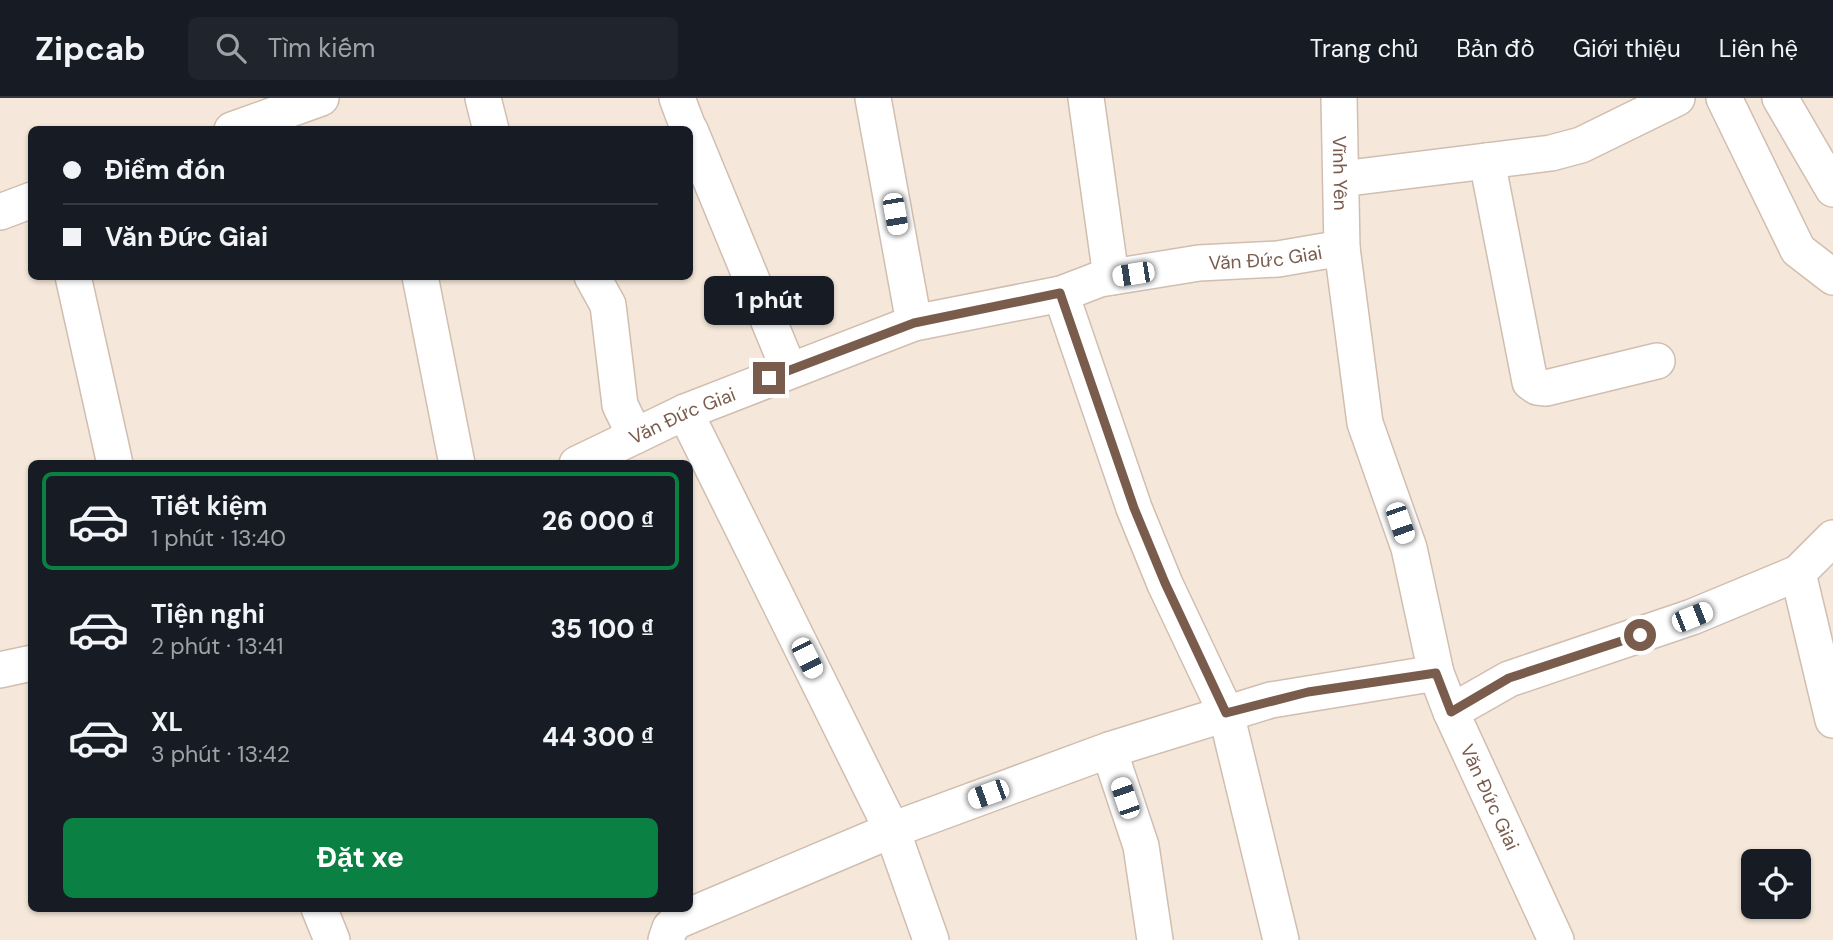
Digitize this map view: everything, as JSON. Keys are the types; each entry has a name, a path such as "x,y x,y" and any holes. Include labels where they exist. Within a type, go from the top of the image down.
{"street":[{"path":"243,126 321,98"},
{"path":"484,98 490,126"},
{"path":"677,98 688,126"},
{"path":"873,98 914,323"},
{"path":"1086,98 1111,277"},
{"name":"Vĩnh Yên","path":"1339,98 1342,248"},
{"path":"1341,179 1488,161 1581,145 1677,98"},
{"path":"1724,98 1798,250 1833,277"},
{"path":"1780,98 1833,189"},
{"path":"693,140 789,370"},
{"path":"1488,161 1530,382 1536,387 1546,388 1657,361"},
{"path":"0,212 28,202"},
{"name":"Văn Đức Giai","path":"585,460 685,412 914,323 1060,293 1111,277 1199,263 1278,259 1342,248 1365,423 1409,548 1436,673 1451,712 1556,940"},
{"path":"74,280 114,460"},
{"path":"420,280 456,460"},
{"path":"594,280 608,305 620,405 635,436"},
{"path":"1060,293 1134,508 1165,583 1226,713 1281,940"},
{"path":"685,412 892,830 931,940"},
{"path":"1451,712 1509,678 1692,617 1798,573 1833,538"},
{"path":"1798,573 1833,720"},
{"path":"0,670 28,664"},
{"path":"671,923 892,830 1108,750 1226,713 1308,692 1436,673"},
{"path":"1108,750 1141,846 1155,940"},
{"path":"321,912 332,940"}],"shaded area":[{"path":"0,98 1833,98 1833,940 0,940"}],"route":[{"path":"769,378 914,323 1060,293 1134,508 1165,583 1226,713 1271,699 1436,673 1451,712 1509,678 1640,635"}]}
